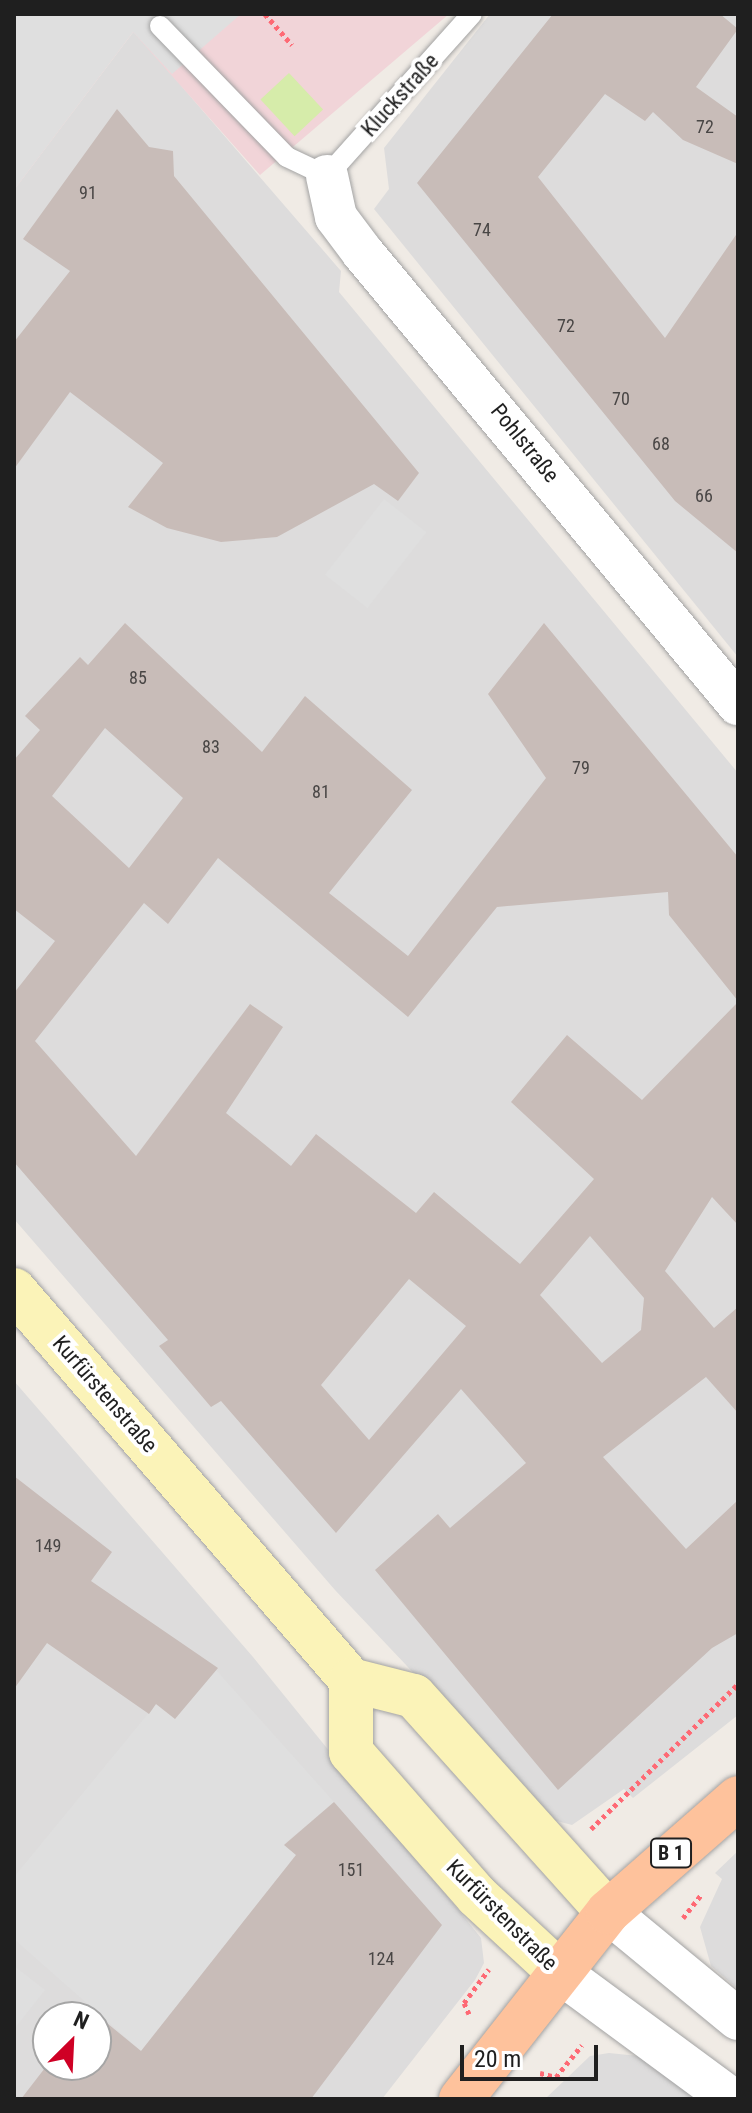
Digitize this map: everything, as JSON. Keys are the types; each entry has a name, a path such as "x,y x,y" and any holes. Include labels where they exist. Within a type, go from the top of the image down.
{"main road":[{"name":"B 1","path":"461,2099 608,1912 738,1798"}],"street":[{"name":"Pohlstraße","path":"327,176 336,217 354,241 738,704"},
{"name":"Kurfürstenstraße","path":"14,1290 351,1680 351,1752 477,1896 559,1972 731,2099"},
{"path":"351,1680 414,1696 608,1912 738,2019"}],"lane":[{"name":"Kluckstraße","path":"327,176 472,14"},
{"path":"160,26 287,157 327,176"}],"path":[{"path":"265,14 292,45"},
{"path":"628,1793 738,1684"}],"shaded area":[{"path":"14,14 449,14 260,175 133,32 14,190"},
{"path":"14,14 241,14 172,74 133,32 14,190"},
{"path":"490,14 738,14 738,657 374,209 389,189 384,148"},
{"path":"134,31 341,271 339,292 738,773 738,1715 633,1798 624,1789 572,1825 553,1820 335,1590 14,1219 14,190"},
{"path":"384,499 427,532 367,608 325,575"},
{"path":"14,1381 253,1657 481,1938 484,1963 475,1980 382,2099 14,2099"},
{"path":"216,1670 334,1802 284,1844 296,1855 141,2051 112,2025 112,2001 84,2001 14,1939 14,1877 156,1704 175,1719"},
{"path":"738,1851 738,1989 711,1966 700,1927 722,1879 715,1873"},
{"path":"14,1966 45,1990 36,2001 32,2001 32,2006 14,2029"},
{"path":"609,2053 638,2056 704,2099 545,2099 590,2056"}],"green space":[{"path":"289,73 323,110 295,136 260,100"}],"building":[{"path":"553,14 720,14 738,29 696,87 738,117 738,164 683,140 653,112 645,121 605,94 538,177 665,338 738,232 738,553 675,501 417,183"},
{"path":"117,109 149,147 173,151 174,176 419,473 398,501 374,484 277,537 221,542 167,528 128,507 163,463 70,392 14,469 14,342 70,271 23,239"},
{"path":"125,623 262,752 305,696 412,790 329,893 408,956 546,778 488,694 544,623 738,857 738,1001 669,915 668,892 497,907 408,1017 218,858 168,924 144,903 35,1041 136,1156 250,1004 283,1027 226,1113 291,1166 316,1134 416,1213 434,1192 520,1264 594,1179 511,1102 567,1035 642,1100 738,1002 738,1225 712,1197 665,1271 714,1328 738,1307 738,1413 706,1377 603,1457 686,1549 738,1500 738,1633 712,1648 558,1790 375,1570 438,1514 450,1528 526,1463 461,1389 336,1533 221,1401 211,1407 159,1346 168,1340 14,1162 14,993 55,941 14,909 14,760 40,730 25,716 80,657 88,665","holes":["105,728 183,798 129,868 52,796","590,1236 644,1298 641,1330 602,1363 540,1295","409,1279 466,1326 369,1440 321,1385"]},
{"path":"14,1476 112,1552 91,1581 218,1668 175,1719 156,1704 149,1714 47,1643 14,1689"},
{"path":"334,1802 442,1925 311,2099 21,2099 35,2081 112,2081 112,2027 141,2051 296,1855 284,1845"}]}
